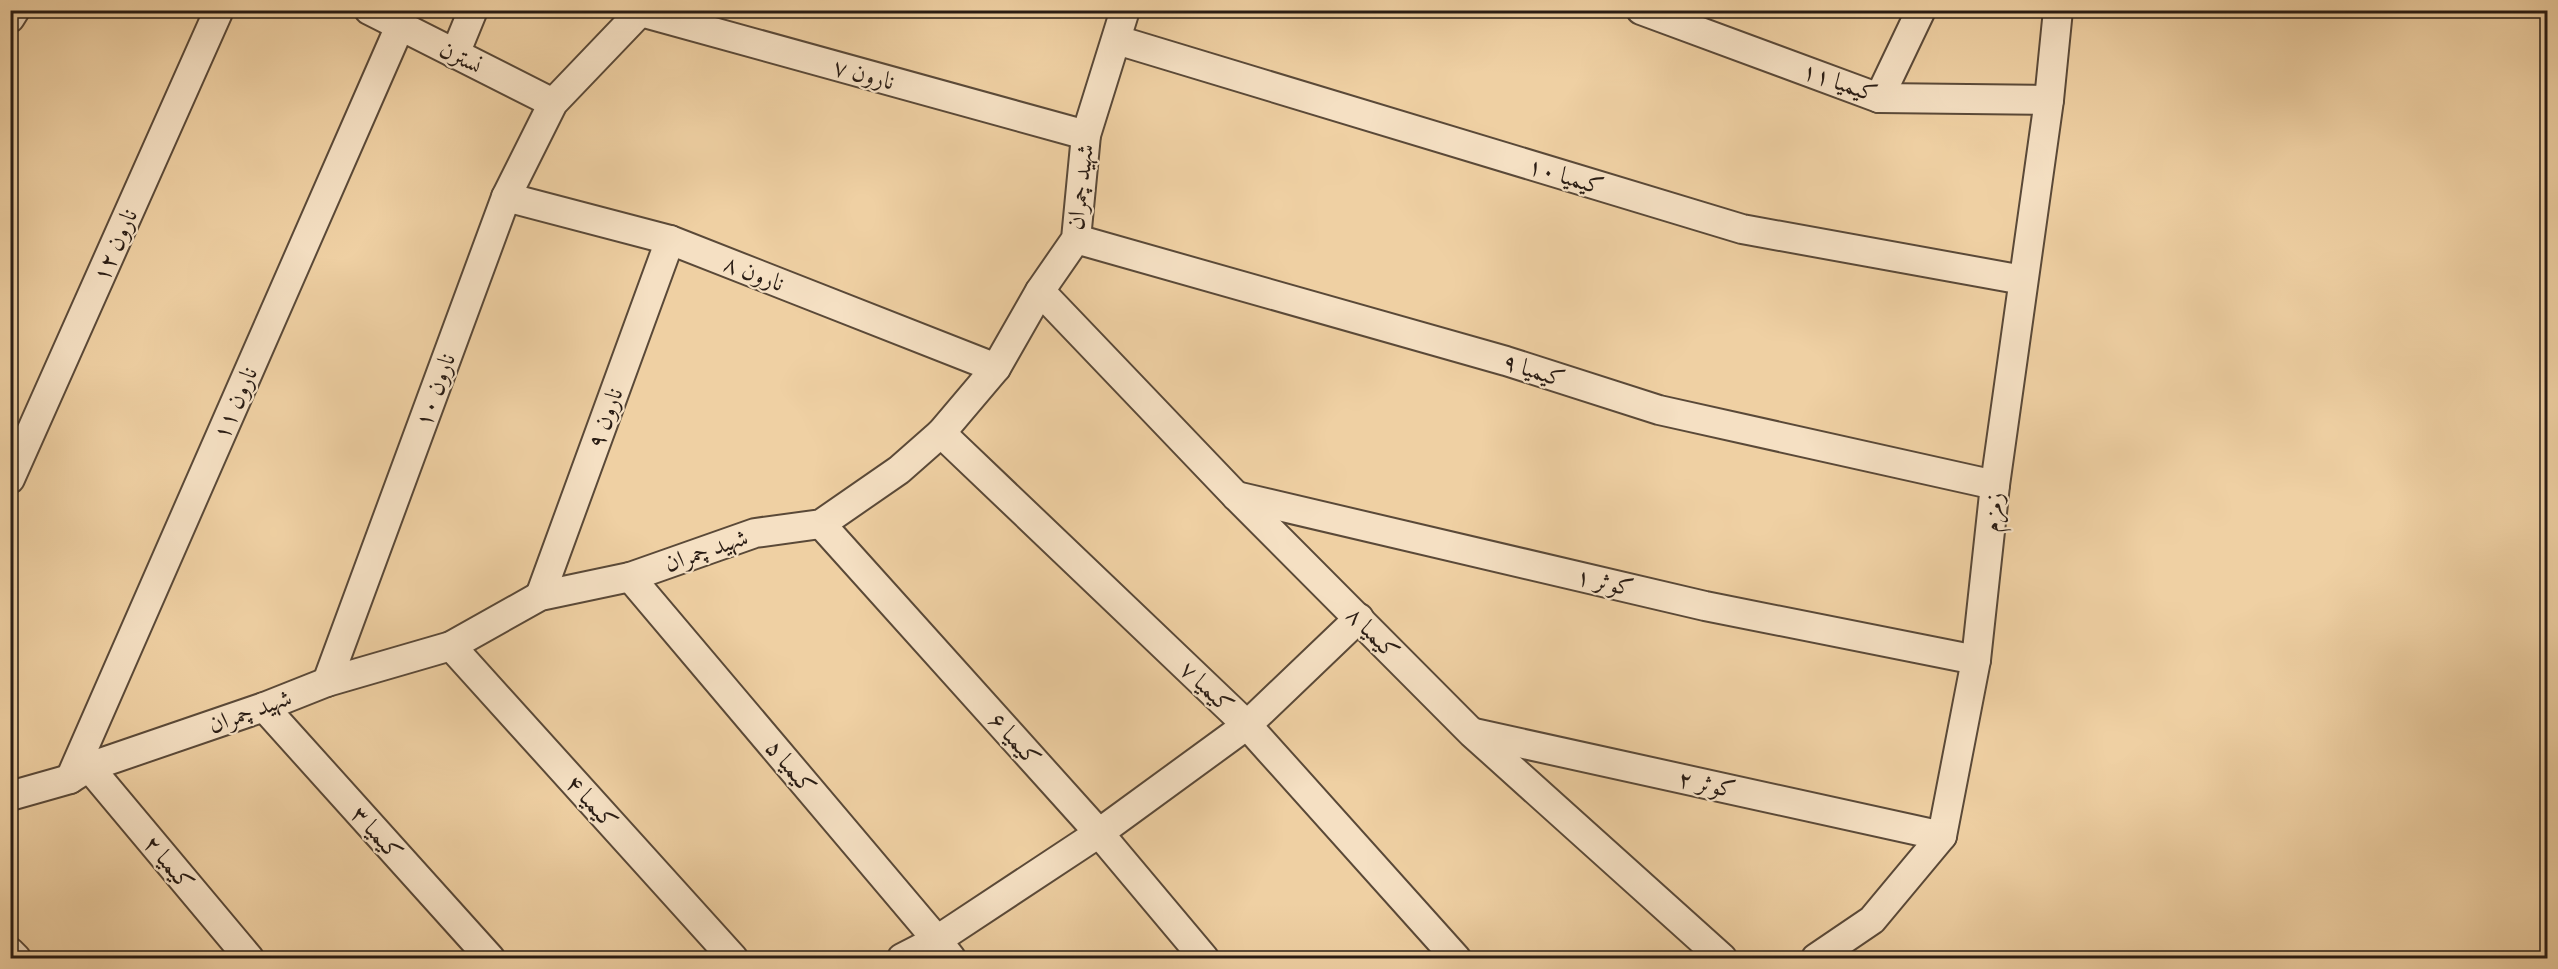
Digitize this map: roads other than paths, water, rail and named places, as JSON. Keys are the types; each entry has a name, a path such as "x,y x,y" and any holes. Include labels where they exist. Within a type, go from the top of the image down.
{"street":[{"path":"10,18 15,10"},
{"name":"نارون ۱۲","path":"10,479 219,10"},
{"name":"نسترن","path":"369,10 552,103"},
{"path":"455,54 473,10"},
{"name":"شهید چمران","path":"10,796 264,707 327,682 451,646 540,596 630,577 755,533 821,524 899,471 941,433 996,368 1040,291 1076,239 1086,135 1125,10"},
{"name":"کیمیا ۱۱","path":"1641,10 1879,98 2049,100"},
{"path":"1879,98 1921,10"},
{"name":"زمزم","path":"1816,958 1872,920 1942,836 1976,660 1995,485 2049,100 2058,10"},
{"name":"نارون ۱۰","path":"327,682 506,197 552,103 642,11"},
{"name":"نارون ۷","path":"642,11 1086,135"},
{"name":"نارون ۱۱","path":"80,773 400,26"},
{"name":"کیمیا ۱۰","path":"1116,40 1742,229 2023,280"},
{"name":"نارون ۸","path":"506,197 670,240 996,368"},
{"name":"کیمیا ۹","path":"1076,239 1506,361 1659,410 1995,485"},
{"name":"نارون ۹","path":"540,596 670,240"},
{"name":"کیمیا ۸","path":"1040,291 1236,496 1472,733 1722,958"},
{"name":"کیمیا ۷","path":"941,433 1247,725 1456,958"},
{"name":"کوثر ۱","path":"1236,496 1706,606 1976,660"},
{"name":"کیمیا ۶","path":"821,524 1099,833 1204,958"},
{"name":"کیمیا ۵","path":"630,577 944,949"},
{"path":"902,958 944,949 1247,725 1359,618"},
{"name":"کیمیا ۴","path":"451,646 733,958"},
{"name":"کیمیا ۳","path":"264,707 490,958"},
{"name":"کوثر ۲","path":"1472,733 1942,836"},
{"name":"کیمیا ۲","path":"80,773 249,958"},
{"path":"10,952 16,958"}]}
